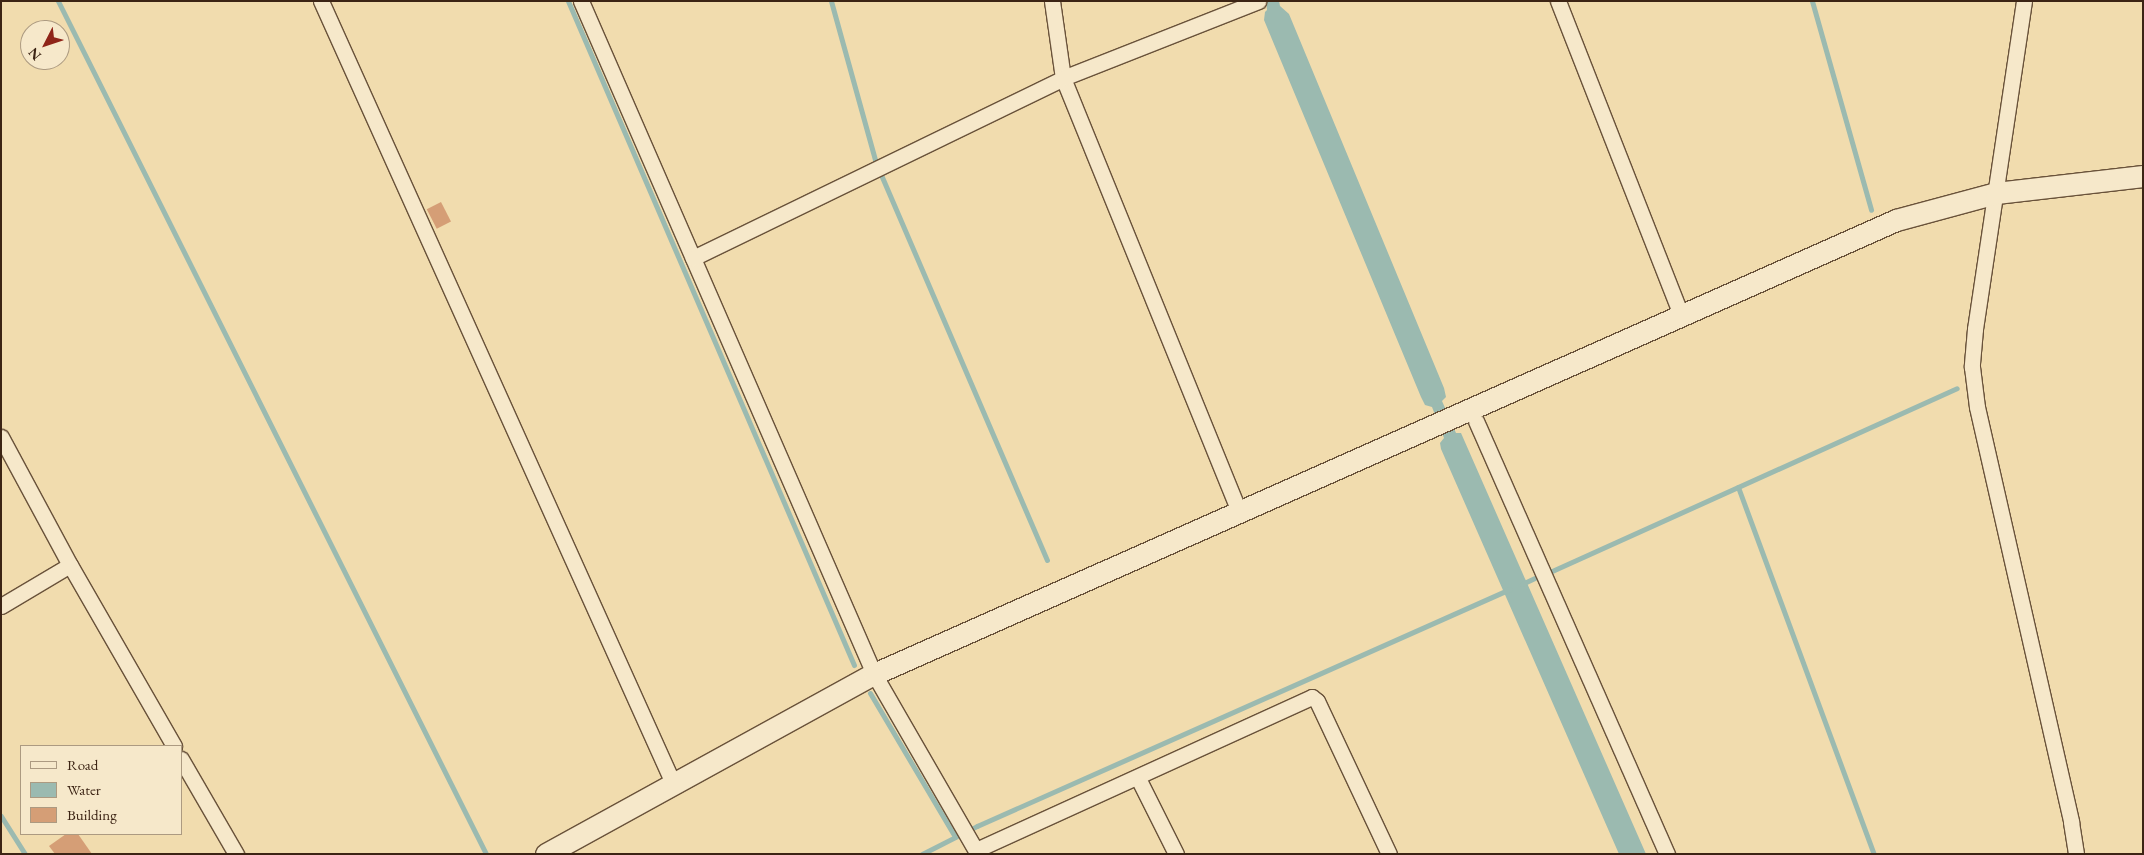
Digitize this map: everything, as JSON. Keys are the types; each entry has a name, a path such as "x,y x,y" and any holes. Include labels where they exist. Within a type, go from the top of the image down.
{"street":[{"path":"321,1 673,783"},
{"path":"581,1 874,674 971,841 1138,778 1147,772 1312,697 1317,700 1389,854"},
{"path":"1052,1 1063,78 1239,512"},
{"path":"693,258 1063,78 1258,1"},
{"path":"1558,1 1682,315"},
{"path":"2024,1 1975,329 1972,367 1977,407 2071,822 2076,854"},
{"path":"546,854 874,674 1428,426 1467,417 1682,315 1896,220 1996,193 2143,176"},
{"path":"1467,417 1666,854"},
{"path":"1,437 70,565 173,745"},
{"path":"1,606 70,565"},
{"path":"182,761 236,854"},
{"path":"1138,778 1176,854"}],"water":[{"path":"1266,1 1279,1 1280,6 1289,14 1444,388 1446,397 1442,401 1456,433 1461,433 1646,854 1619,854 1441,449 1440,443 1444,438 1432,407 1425,405 1421,397 1264,20 1267,10"}],"building":[{"path":"441,202 451,222 437,229 427,209"},
{"path":"65,835 79,835 92,854 55,854 49,846"}],"waterway":[{"path":"58,1 486,854"},
{"path":"568,1 854,665"},
{"path":"831,1 875,160"},
{"path":"1812,1 1871,210"},
{"path":"882,177 1047,560"},
{"path":"1552,571 1957,388"},
{"path":"1738,487 1874,854"},
{"path":"1522,584 1535,578"},
{"path":"922,854 977,826 1510,589"},
{"path":"870,693 955,837"},
{"path":"1,816 25,854"}]}
